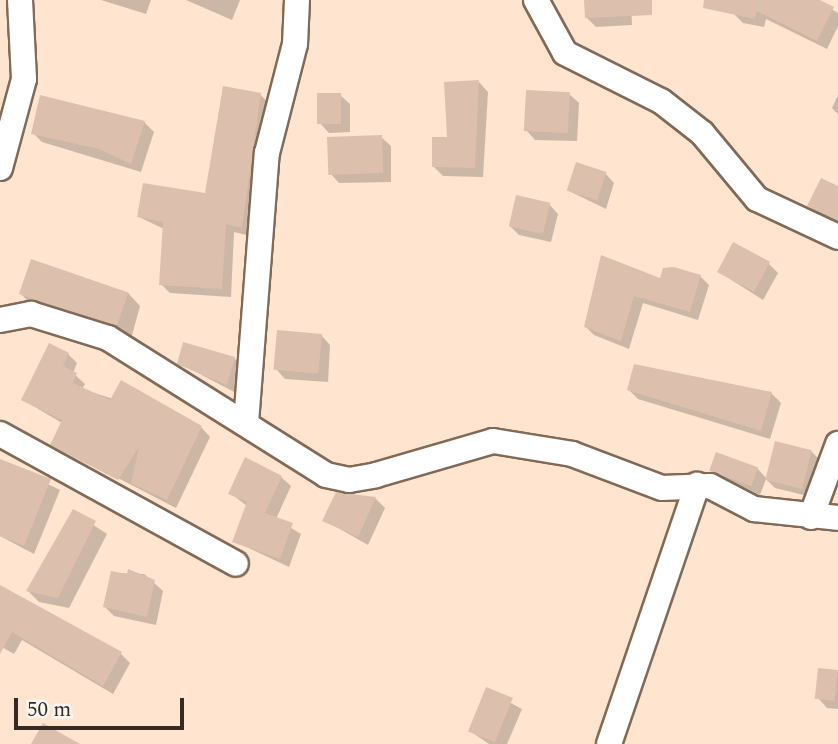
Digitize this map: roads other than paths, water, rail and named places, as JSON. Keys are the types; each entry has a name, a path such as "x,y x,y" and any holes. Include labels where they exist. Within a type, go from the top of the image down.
{"street":[{"path":"0,168 24,79 20,0"},
{"path":"246,423 267,153 295,44 297,0"},
{"path":"536,0 565,53 661,101 702,133 757,199 838,237"},
{"path":"0,320 31,314 108,338 326,475 349,480 493,441 572,454 662,488 697,485 754,509 838,518"},
{"path":"0,434 236,565"},
{"path":"811,517 838,444"},
{"path":"610,744 697,485"}]}
